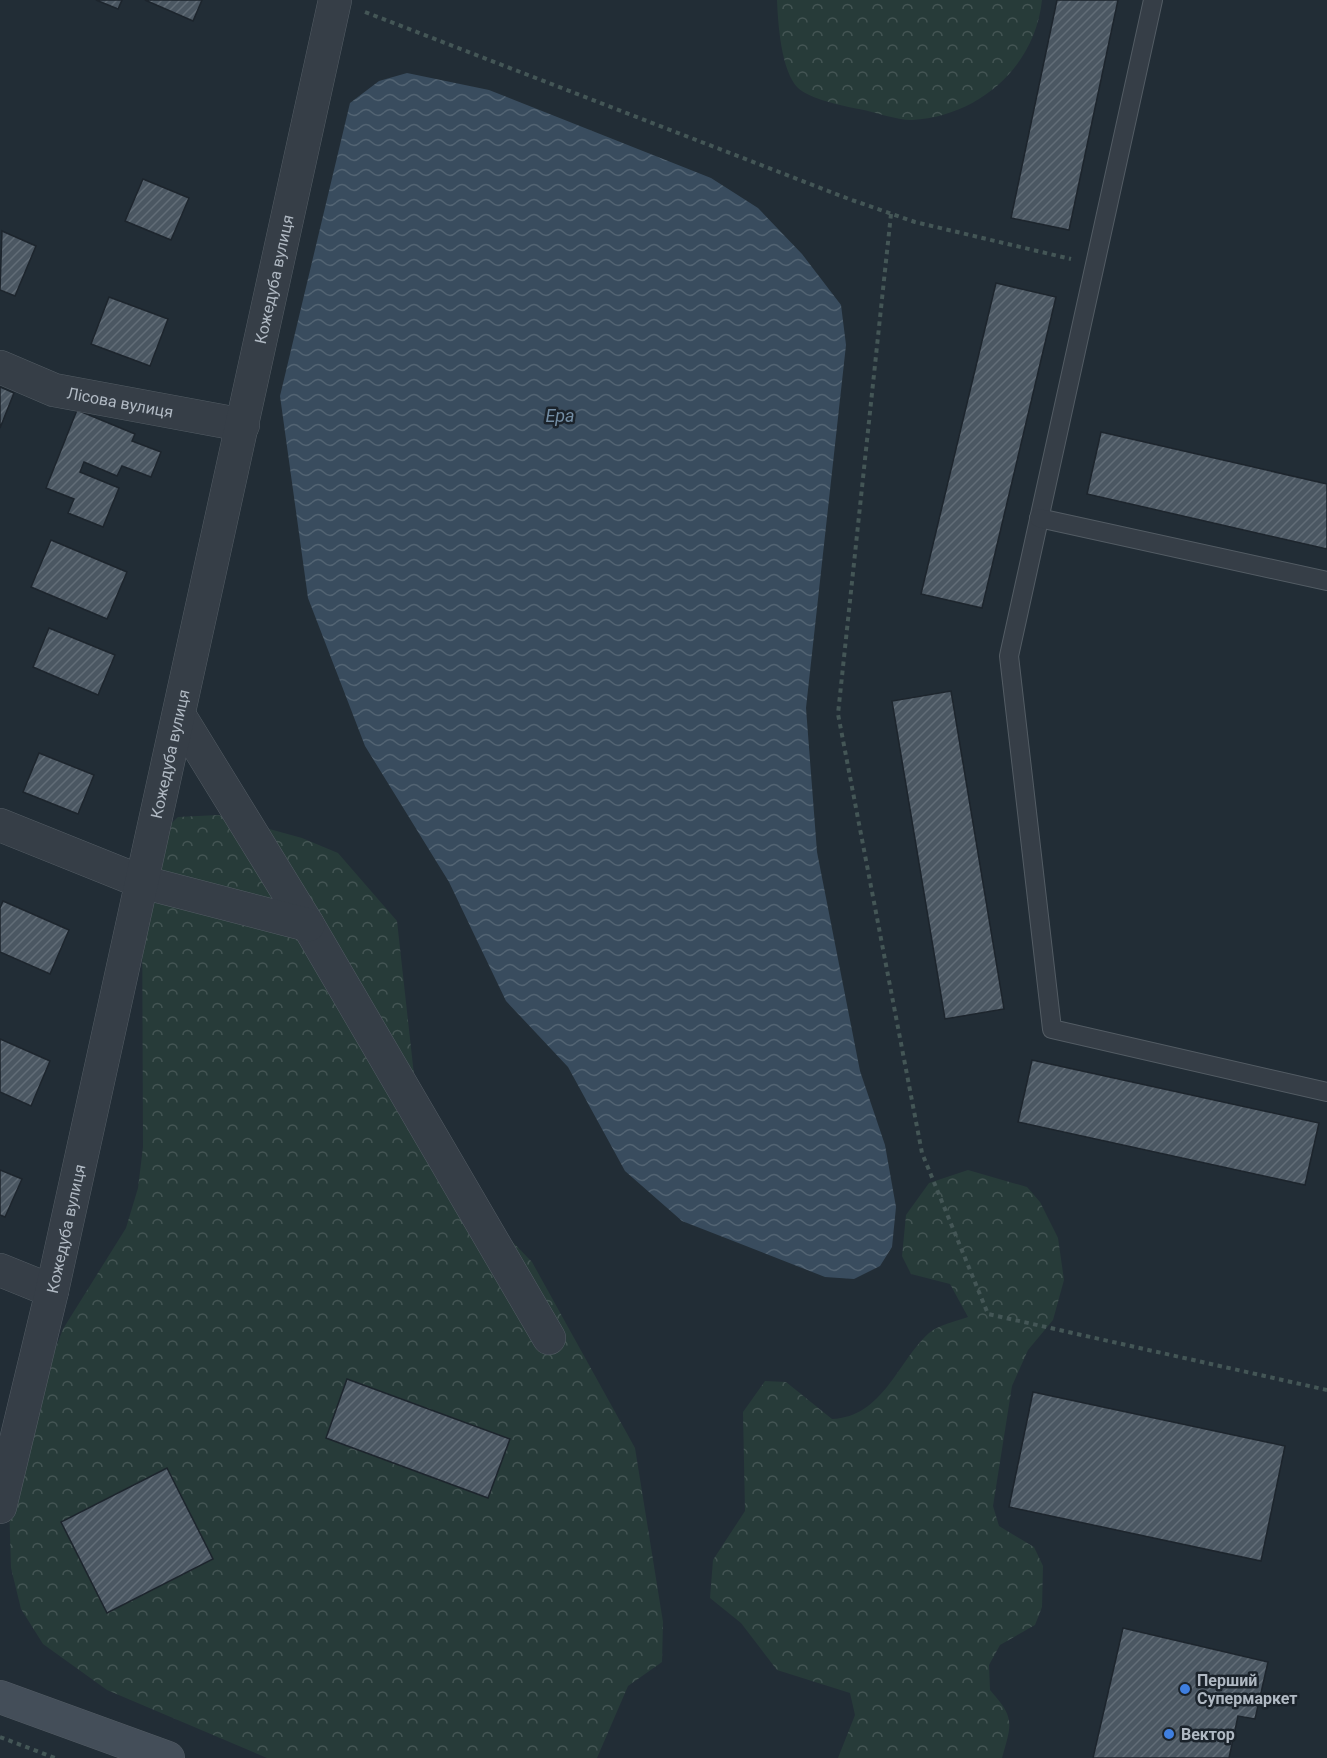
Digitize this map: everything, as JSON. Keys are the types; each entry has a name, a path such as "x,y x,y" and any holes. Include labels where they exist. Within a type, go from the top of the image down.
{"street":[{"name":"Кожедуба вулиця","path":"0,1507 52,1291 336,0"},
{"name":"Лісова вулиця","path":"0,367 54,390 243,425"},
{"path":"179,715 308,925 549,1338"},
{"path":"0,825 142,882 308,925"},
{"path":"0,1270 52,1291"},
{"path":"0,1697 168,1758"}],"lane":[{"path":"1153,0 1009,656 1052,1029 1327,1092"},
{"path":"1039,518 1327,581"}],"path":[{"path":"336,0 891,214 915,222 1095,264"},
{"path":"891,214 838,714 922,1153 988,1314 1327,1390"},
{"path":"0,1737 55,1758"}],"green space":[{"path":"777,0 1042,0 1037,24 1028,46 999,84 981,98 960,109 937,116 906,120 827,102 810,96 798,88 792,80 784,59"},
{"path":"218,815 302,838 338,853 397,921 416,1093 443,1170 532,1262 635,1448 663,1622 662,1662 628,1686 597,1758 267,1758 107,1690 43,1644 21,1609 11,1568 8,1471 63,1329 126,1228 138,1188 143,1147 142,882 150,844 178,817"},
{"path":"968,1170 1027,1187 1040,1202 1058,1238 1064,1280 1053,1320 1028,1350 1012,1386 993,1506 999,1526 1034,1547 1043,1566 1042,1607 1035,1625 1000,1645 989,1665 990,1690 1004,1708 1009,1721 1008,1737 1002,1758 838,1758 855,1715 850,1693 777,1670 741,1623 710,1598 713,1560 745,1511 743,1412 765,1381 786,1382 832,1419 849,1416 864,1409 877,1399 929,1333 942,1325 968,1317 950,1284 911,1274 902,1256 906,1215 929,1183"}],"water":[{"name":"Ера","path":"407,73 489,90 711,178 758,208 802,254 841,305 846,345 806,708 817,852 860,1071 885,1145 896,1207 892,1247 880,1266 854,1279 825,1277 682,1221 625,1171 568,1067 506,1001 449,882 365,746 308,598 280,396 350,103 379,81"}],"building":[{"path":"96,0 122,0 118,9"},
{"path":"145,0 202,0 193,21"},
{"path":"1057,0 1118,0 1069,230 1011,218"},
{"path":"143,179 189,198 171,240 125,221"},
{"path":"2,231 36,246 15,296 0,290"},
{"path":"996,283 1056,297 982,608 921,594"},
{"path":"109,297 168,319 150,366 91,344"},
{"path":"0,387 14,393 0,428"},
{"path":"77,410 135,434 132,441 161,452 151,477 122,466 117,476 84,462 80,472 119,488 103,527 68,513 74,499 46,488"},
{"path":"1101,432 1327,484 1327,549 1087,494"},
{"path":"51,540 127,572 107,619 31,587"},
{"path":"49,628 115,655 98,695 33,667"},
{"path":"951,691 1004,1009 945,1019 892,701"},
{"path":"39,753 94,775 78,814 23,792"},
{"path":"3,901 69,930 50,974 0,952 0,908"},
{"path":"0,1039 50,1061 31,1106 0,1092"},
{"path":"1032,1060 1319,1123 1305,1185 1018,1122"},
{"path":"0,1170 22,1179 5,1217 0,1215"},
{"path":"347,1379 510,1439 488,1498 326,1438"},
{"path":"1033,1392 1285,1446 1261,1561 1009,1507"},
{"path":"167,1468 213,1559 107,1613 61,1522"},
{"name":"Перший Супермаркет","path":"1123,1628 1268,1662 1255,1719 1238,1716 1229,1758 1093,1758"}],"place":[{"name":"Перший Супермаркет","path":"1185,1689"},
{"name":"Вектор","path":"1169,1734"}]}
